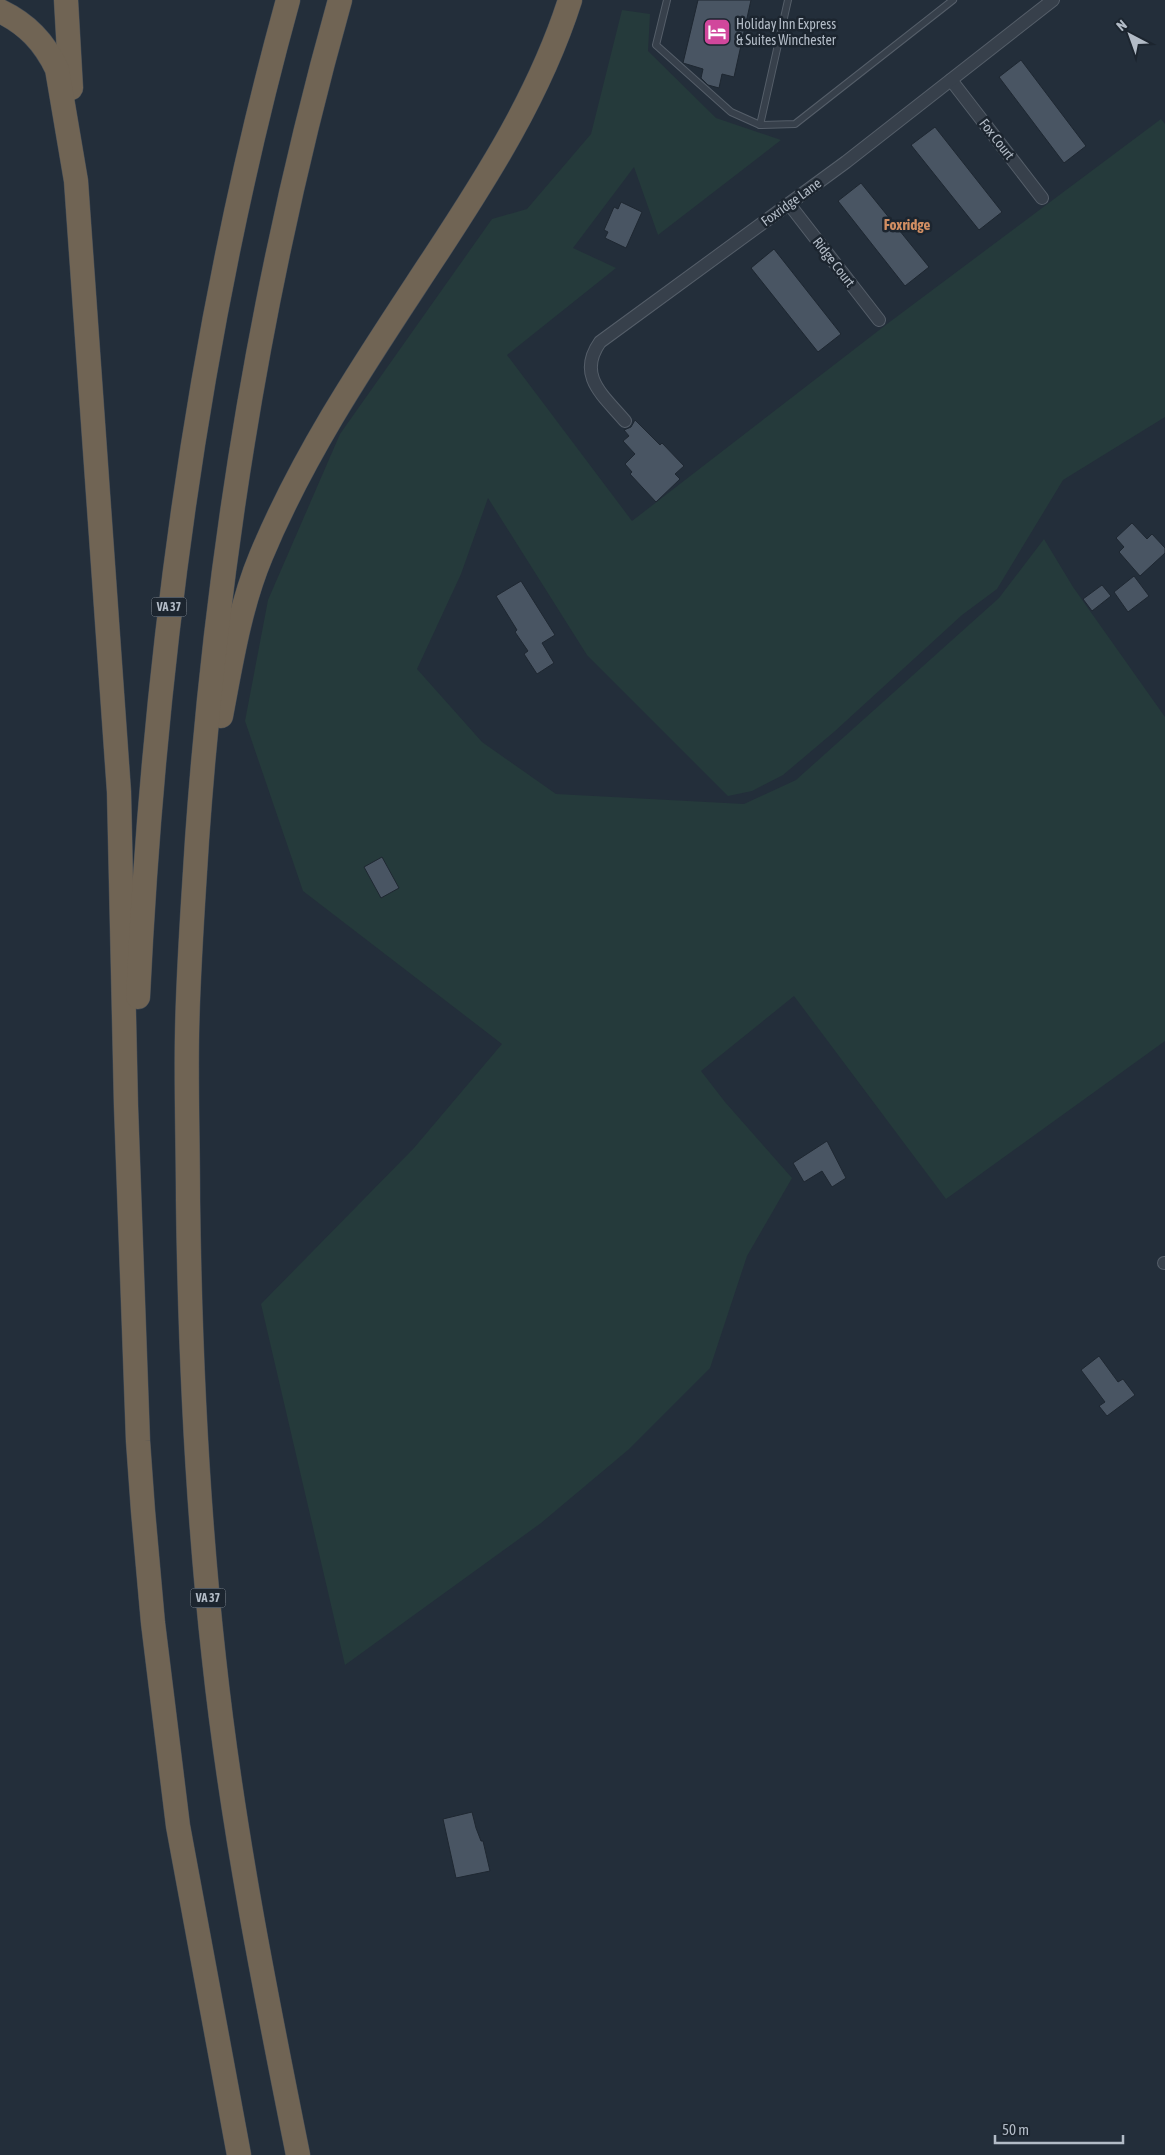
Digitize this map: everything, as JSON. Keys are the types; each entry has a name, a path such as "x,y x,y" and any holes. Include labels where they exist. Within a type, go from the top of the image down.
{"highway":[{"path":"66,0 76,181 119,792 126,1106 132,1224"},
{"name":"VA 37","path":"239,2155 178,1826 154,1623 138,1441 132,1224 132,1107 143,886 156,716 185,486 211,340 265,84 288,0"},
{"name":"VA 37","path":"298,2155 237,1829 213,1649 193,1412 189,1279 187,1034 203,761 217,612 237,475 263,330 293,185 340,0"},
{"path":"187,1034 202,871 220,726 246,601 261,557 292,491 329,423 484,182 540,79 570,0"},
{"path":"0,11 17,20 36,35 50,53 57,69 76,181"}],"street":[{"name":"Foxridge Lane","path":"625,421 594,384 590,373 590,361 600,342 789,204 1053,0"},
{"name":"Fox Court","path":"951,80 1042,198"},
{"name":"Ridge Court","path":"789,204 878,320"}],"lane":[{"path":"667,0 656,44 731,112 760,125 794,124 953,0"},
{"path":"760,125 788,0"}],"green space":[{"path":"622,10 650,14 648,51 716,118 781,140 658,235 634,167 573,248 616,268 507,355 632,521 887,324 1161,119 1165,124 1165,417 1063,480 997,589 962,615 835,731 783,775 752,791 728,796 587,655 488,498 461,574 417,669 482,742 556,794 744,804 796,780 999,598 1044,539 1073,587 1165,717 1165,1041 946,1199 794,996 701,1071 725,1102 792,1178 747,1256 710,1368 628,1450 541,1523 345,1665 261,1304 414,1148 502,1044 303,891 245,721 268,600 340,434 492,219 527,209 591,134"}],"building":[{"name":"Holiday Inn Express & Suites Winchester","path":"698,0 751,0 734,77 722,74 719,88 708,85 701,78 703,69 683,63"},
{"path":"1021,60 1086,146 1064,163 999,77"},
{"path":"935,127 1002,212 979,230 911,145"},
{"path":"861,183 929,267 905,286 838,201"},
{"path":"621,202 642,212 626,248 605,238 608,232 604,230 614,207 618,209"},
{"path":"774,249 841,334 818,352 751,268"},
{"path":"635,420 660,445 662,443 684,466 675,474 680,479 656,502 630,474 632,472 625,464 635,454 623,441 629,436 624,430 631,427"},
{"path":"1132,523 1147,539 1152,534 1165,548 1165,553 1140,576 1119,552 1124,547 1116,538"},
{"path":"1134,576 1149,596 1128,612 1114,592"},
{"path":"521,581 555,635 542,643 554,663 537,674 524,654 528,651 515,632 517,630 496,596"},
{"path":"1102,585 1111,596 1092,611 1083,599"},
{"path":"382,857 399,888 381,898 364,867"},
{"path":"827,1141 846,1178 832,1187 822,1171 804,1182 793,1163"},
{"path":"1099,1356 1118,1382 1123,1379 1135,1395 1107,1416 1099,1406 1105,1402 1081,1370"},
{"path":"472,1812 476,1828 481,1841 483,1841 490,1871 456,1878 443,1819"}],"place":[{"name":"Holiday Inn Express & Suites Winchester","path":"717,32"}],"district":[{"name":"Foxridge","path":"907,225"}]}
